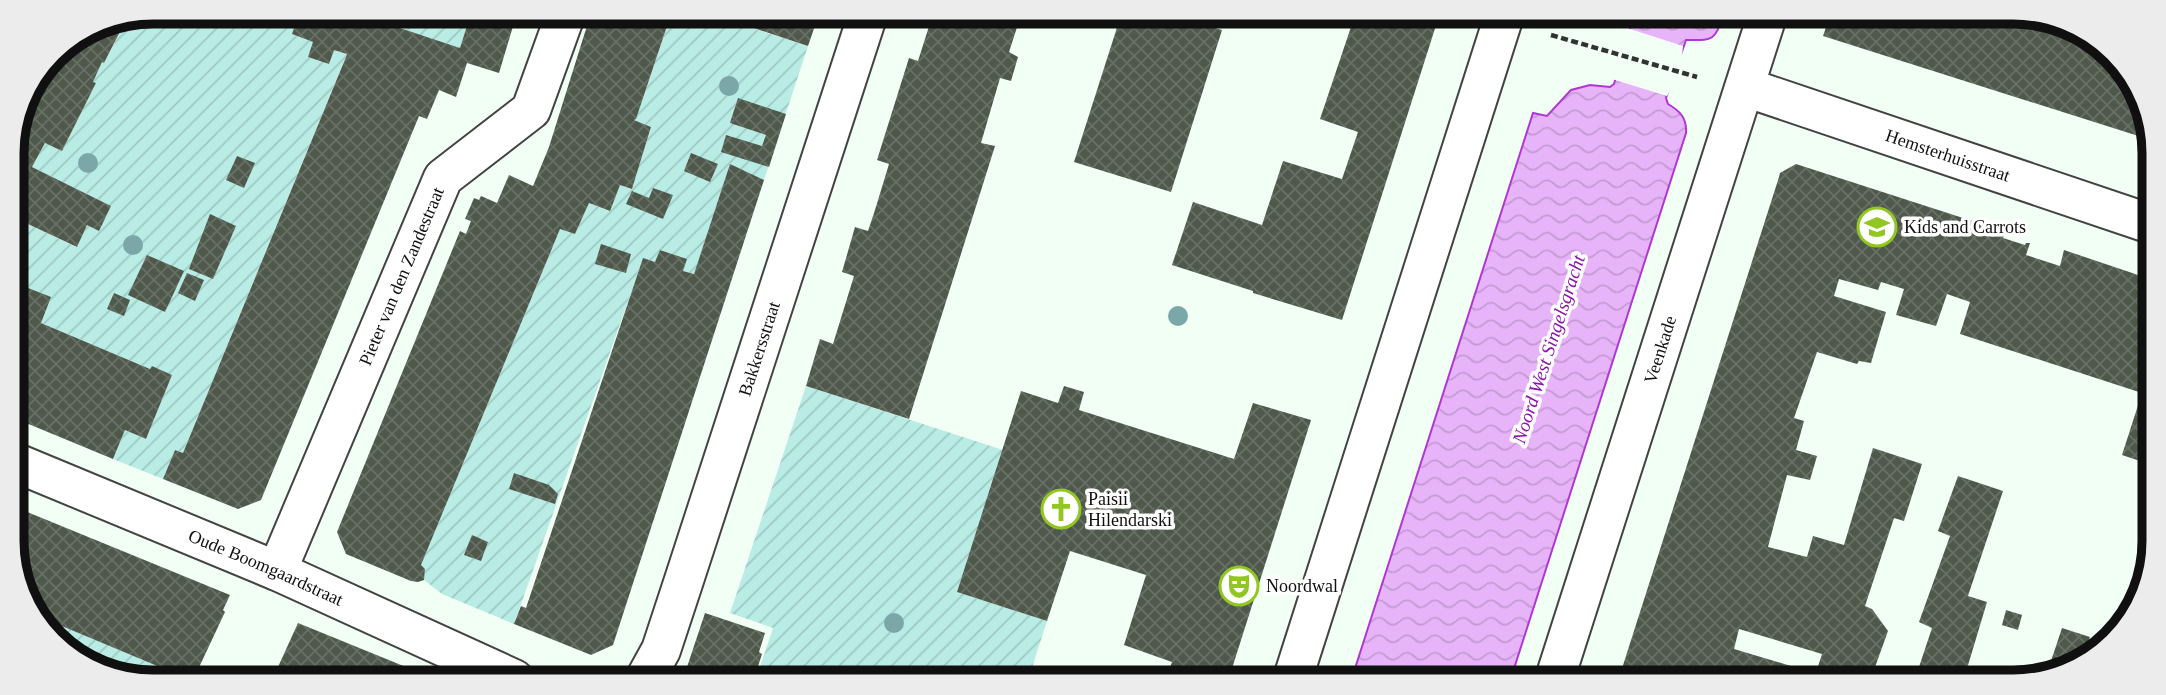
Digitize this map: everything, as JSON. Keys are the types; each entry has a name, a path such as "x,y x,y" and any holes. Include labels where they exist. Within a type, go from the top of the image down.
{"street":[{"name":"Pieter van den Zandestraat","path":"277,571 443,178 531,110 562,24"},
{"name":"Bakkersstraat","path":"650,670 661,650 865,24"},
{"path":"1296,670 1501,24"},
{"name":"Veenkade","path":"1558,670 1765,24"},
{"name":"Hemsterhuisstraat","path":"1745,87 2142,221"},
{"name":"Oude Boomgaardstraat","path":"24,466 277,571 494,670"}],"path":[{"path":"1556,36 1678,73"}],"shaded area":[{"path":"154,24 295,24 292,34 313,42 328,64 334,50 347,54 183,453 175,450 163,479 113,459 125,430 146,439 172,375 152,367 150,369 41,323 50,297 25,287 25,223 76,247 87,225 99,230 111,206 32,167 45,143 62,151 96,83 93,82 102,62 105,62 122,29"},
{"path":"388,24 468,24 460,48"},
{"path":"668,24 740,24 808,46 764,180 730,165 694,274 683,271 686,259 661,250 655,262 643,259 514,624 442,594 424,580 425,569 421,565 560,229 575,234 589,203 609,211 620,185 632,189 651,127 634,120"},
{"path":"806,386 1003,450 957,592 1047,621 1031,670 759,670 773,628 730,613"},
{"path":"53,621 167,670 137,669 104,661 82,649"}],"water":[{"name":"Noord West Singelsgracht","path":"1720,24 1714,35 1706,40 1686,40 1666,98 1668,104 1682,116 1686,133 1514,670 1355,670 1533,113 1547,116 1571,90 1590,85 1610,87 1614,84 1631,25"}],"pier":[{"path":"1627,28 1683,46 1676,80 1667,96 1612,79"}],"building":[{"path":"295,24 388,24 460,48 468,24 514,24 499,73 467,63 456,97 439,90 427,119 419,116 261,500 238,509 163,479 175,450 183,453 347,54 334,50 329,64 308,57 313,42 292,34"},
{"path":"588,24 668,24 634,120 651,127 632,189 620,185 610,211 589,203 575,234 560,229 421,565 425,569 424,580 411,581 346,554 337,532 460,231 466,234 471,221 465,219 474,198 479,200 481,196 497,203 509,175 533,186 549,147"},
{"path":"741,24 816,24 808,46"},
{"path":"930,24 1018,24 1009,52 1018,57 1011,81 1000,78 981,143 995,146 909,419 806,386 820,339 833,344 854,276 842,272 855,227 868,231 889,164 877,160 909,58 918,61"},
{"path":"1118,24 1203,24 1222,30 1171,192 1074,162"},
{"path":"1352,24 1436,24 1342,320 1172,265 1193,202 1262,225 1283,161 1342,179 1358,132 1320,119"},
{"path":"1827,24 2012,24 2062,34 2091,51 2120,82 2135,112 2140,136 1823,36"},
{"path":"122,29 104,63 102,62 93,82 96,83 62,151 45,143 32,167 111,206 99,231 87,225 77,247 25,223 25,145 29,120 46,82 69,57 89,42"},
{"path":"738,98 786,114 769,167 721,152 726,135 762,146 766,135 730,123"},
{"path":"691,153 718,164 710,182 684,171"},
{"path":"237,156 255,163 244,188 226,180"},
{"path":"730,164 764,180 613,645 591,655 514,624 521,606 526,608 643,258 655,262 660,250 687,259 683,271 694,274"},
{"path":"1796,164 1994,228 1995,233 2004,236 2003,238 2025,245 2030,243 2026,255 2060,266 2064,250 2142,276 2142,393 1960,334 1970,302 1947,294 1936,326 1896,315 1904,289 1881,282 1878,290 1839,279 1834,296 1886,312 1871,363 1859,361 1857,364 1817,352 1794,418 1804,421 1796,450 1817,456 1810,480 1787,475 1768,547 1807,557 1813,536 1844,545 1873,448 1922,464 1904,521 1894,518 1865,606 1872,609 1888,631 1874,670 1817,670 1822,654 1739,629 1734,649 1791,666 1790,670 1622,670 1780,173"},
{"path":"653,188 673,195 663,219 626,204 632,191 649,198"},
{"path":"210,214 236,226 213,279 189,269"},
{"path":"601,244 631,254 626,273 595,264"},
{"path":"147,255 184,271 165,312 128,295"},
{"path":"187,273 204,280 195,301 178,293"},
{"path":"25,287 51,297 41,323 150,369 152,366 172,375 146,439 125,430 113,459 24,422"},
{"path":"114,293 130,300 124,316 107,309"},
{"path":"1064,386 1084,392 1079,410 1234,459 1253,403 1311,420 1231,670 1169,670 1172,662 1124,645 1146,575 1070,551 1047,621 957,592 1021,391 1058,403"},
{"path":"2142,393 2142,462 2122,455"},
{"path":"514,473 549,485 558,494 555,504 509,489"},
{"path":"1958,476 2003,491 1968,596 1987,602 1967,670 1918,670 1932,628 1919,622 1950,536 1938,531"},
{"path":"24,511 230,595 223,610 225,612 198,670 167,670 54,623 46,613 31,583 24,541"},
{"path":"472,535 488,542 481,561 464,555"},
{"path":"2006,610 2022,615 2018,630 2002,625"},
{"path":"705,613 765,633 757,670 686,670"},
{"path":"298,623 413,670 277,670"},
{"path":"2062,628 2090,637 2086,647 2050,665"}],"place":[{"name":"Kids and Carrots","path":"1877,227"},
{"name":"Paisii Hilendarski","path":"1061,509"},
{"name":"Noordwal","path":"1239,586"}]}
